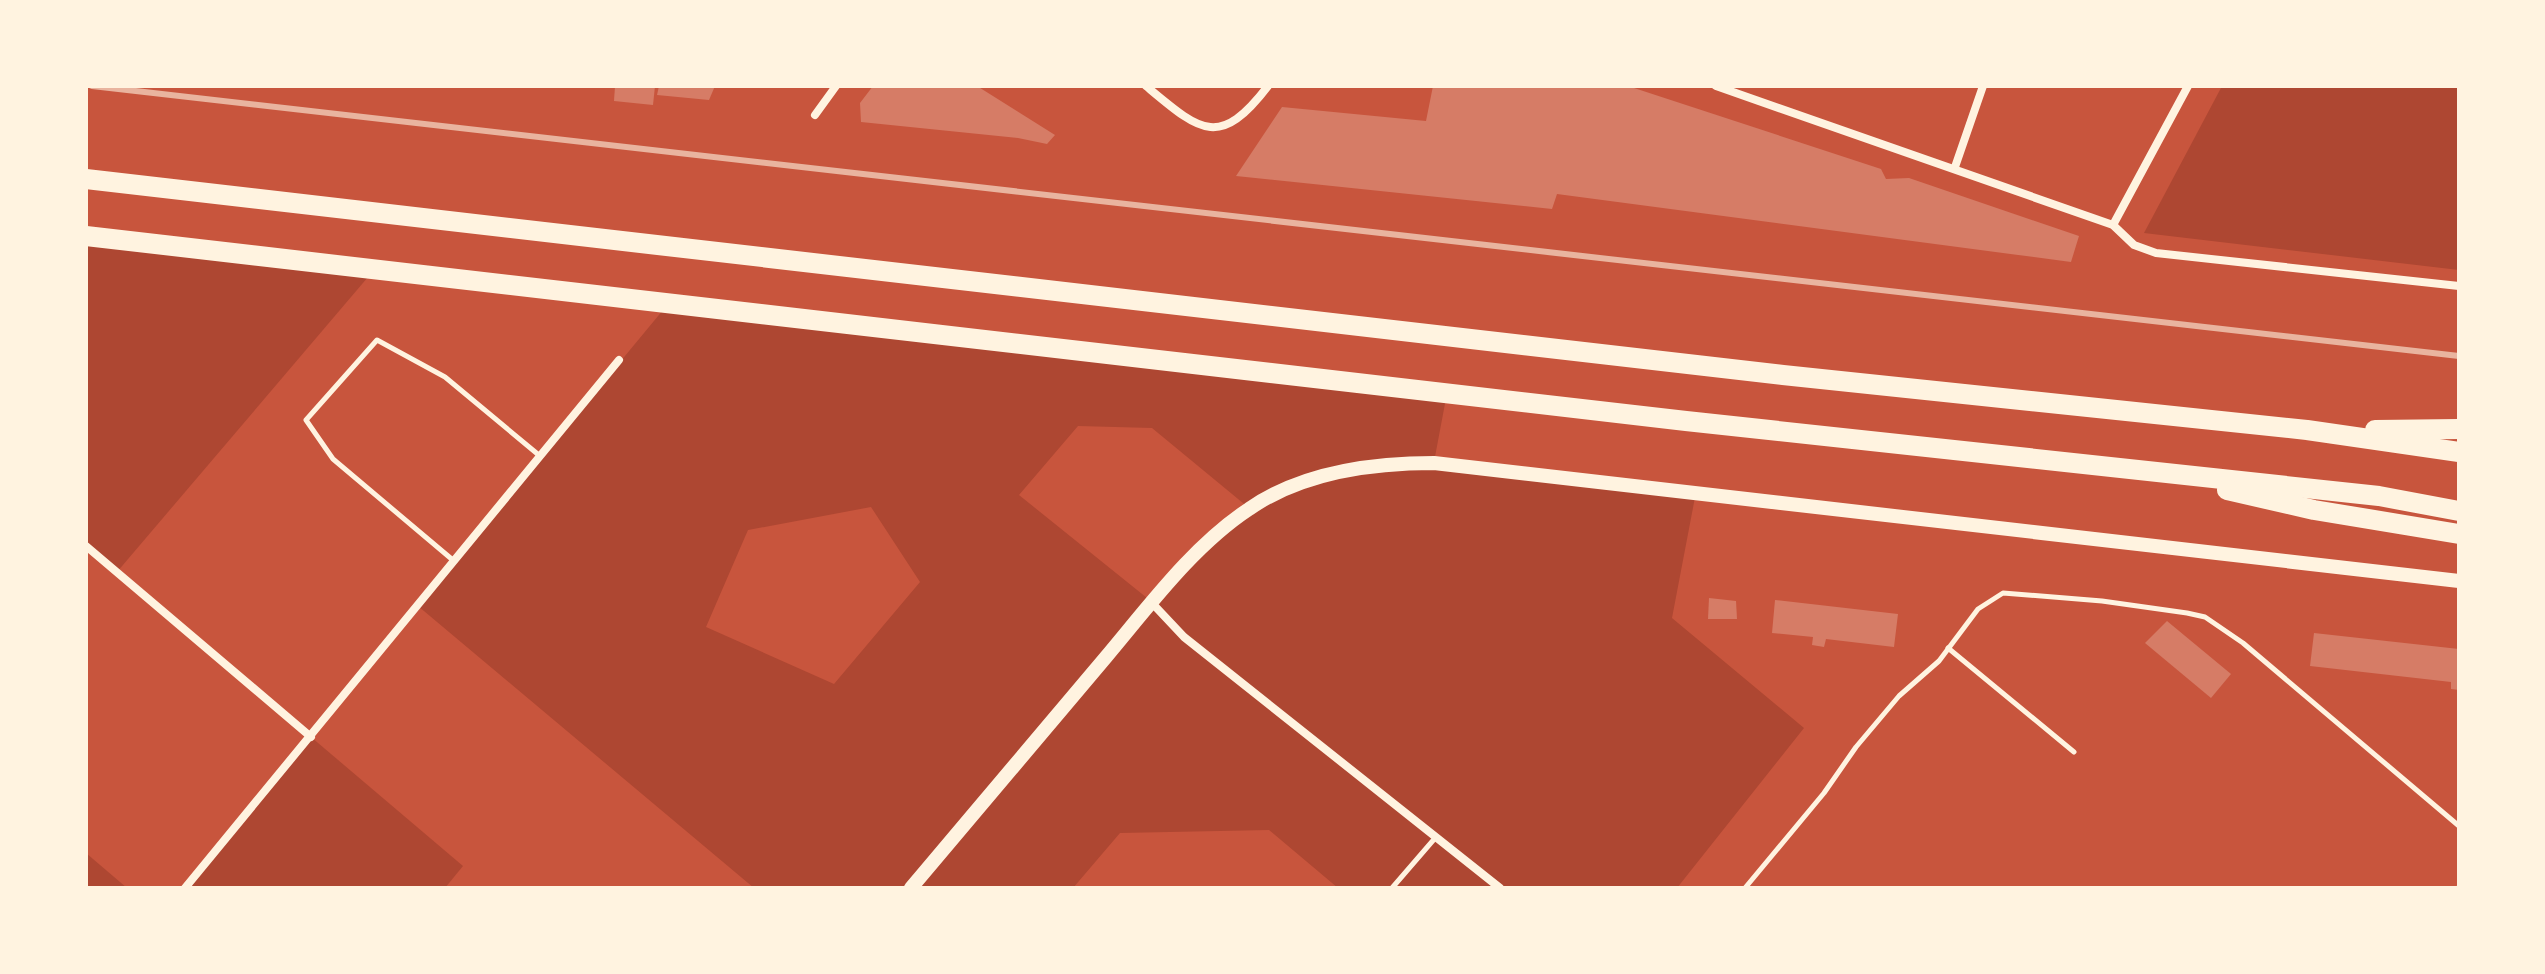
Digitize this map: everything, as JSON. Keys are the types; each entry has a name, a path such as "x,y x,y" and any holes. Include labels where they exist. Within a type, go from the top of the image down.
{"highway":[{"path":"86,179 1783,375 2307,430 2459,452"},
{"path":"86,236 1717,424 2379,496 2459,511"},
{"path":"2307,430 2459,429"},
{"path":"2145,470 2314,510 2459,534"}],"street":[{"path":"815,115 836,86"},
{"path":"1146,86 1198,126 1228,127 1251,109 1268,86"},
{"path":"1716,86 1955,167 2113,225 2134,245 2156,253 2459,286"},
{"path":"1955,167 1983,86"},
{"path":"2113,225 2188,86"},
{"path":"185,888 619,360"},
{"path":"911,888 1152,603 1210,541 1250,508 1296,485 1346,470 1388,463 1434,463 2459,581"},
{"path":"86,546 311,737"},
{"path":"1152,603 1184,637 1500,888"}],"lane":[{"path":"455,562 333,459 306,420 377,340 445,377 540,456"},
{"path":"1745,888 1899,696 1939,661 1978,609 2003,593 2102,601 2205,617 2243,643 2459,826"},
{"path":"1948,648 2074,752"},
{"path":"1392,888 1436,836"}],"shaded area":[{"path":"2222,86 2459,86 2459,270 2144,233"},
{"path":"86,236 374,270 117,572 86,546"},
{"path":"668,304 1447,393 1434,462 1696,492 1672,618 1804,728 1677,888 1338,888 1269,830 1120,833 1073,888 754,888 418,606","holes":["1078,426 1152,428 1249,508 1152,602 1019,495","871,507 920,582 834,684 706,627 748,530"]},
{"path":"311,737 463,866 445,888 187,888"},
{"path":"86,853 127,888 86,888"}],"building":[{"path":"615,86 655,86 653,105 614,101"},
{"path":"659,86 715,86 709,100 657,95"},
{"path":"873,86 977,86 1055,135 1047,144 1018,138 861,122 860,103"},
{"path":"1433,86 1631,87 1881,169 1886,179 1909,178 2079,236 2071,262 1557,194 1552,209 1236,176 1282,107 1426,121"},
{"path":"1709,598 1736,601 1737,619 1708,619"},
{"path":"1775,600 1898,614 1894,647 1826,639 1824,647 1812,645 1813,637 1772,633"},
{"path":"2167,621 2231,674 2211,698 2145,643"},
{"path":"2314,633 2459,649 2459,690 2451,689 2451,682 2310,666"}],"railway":[{"path":"92,86 2459,356"}]}
